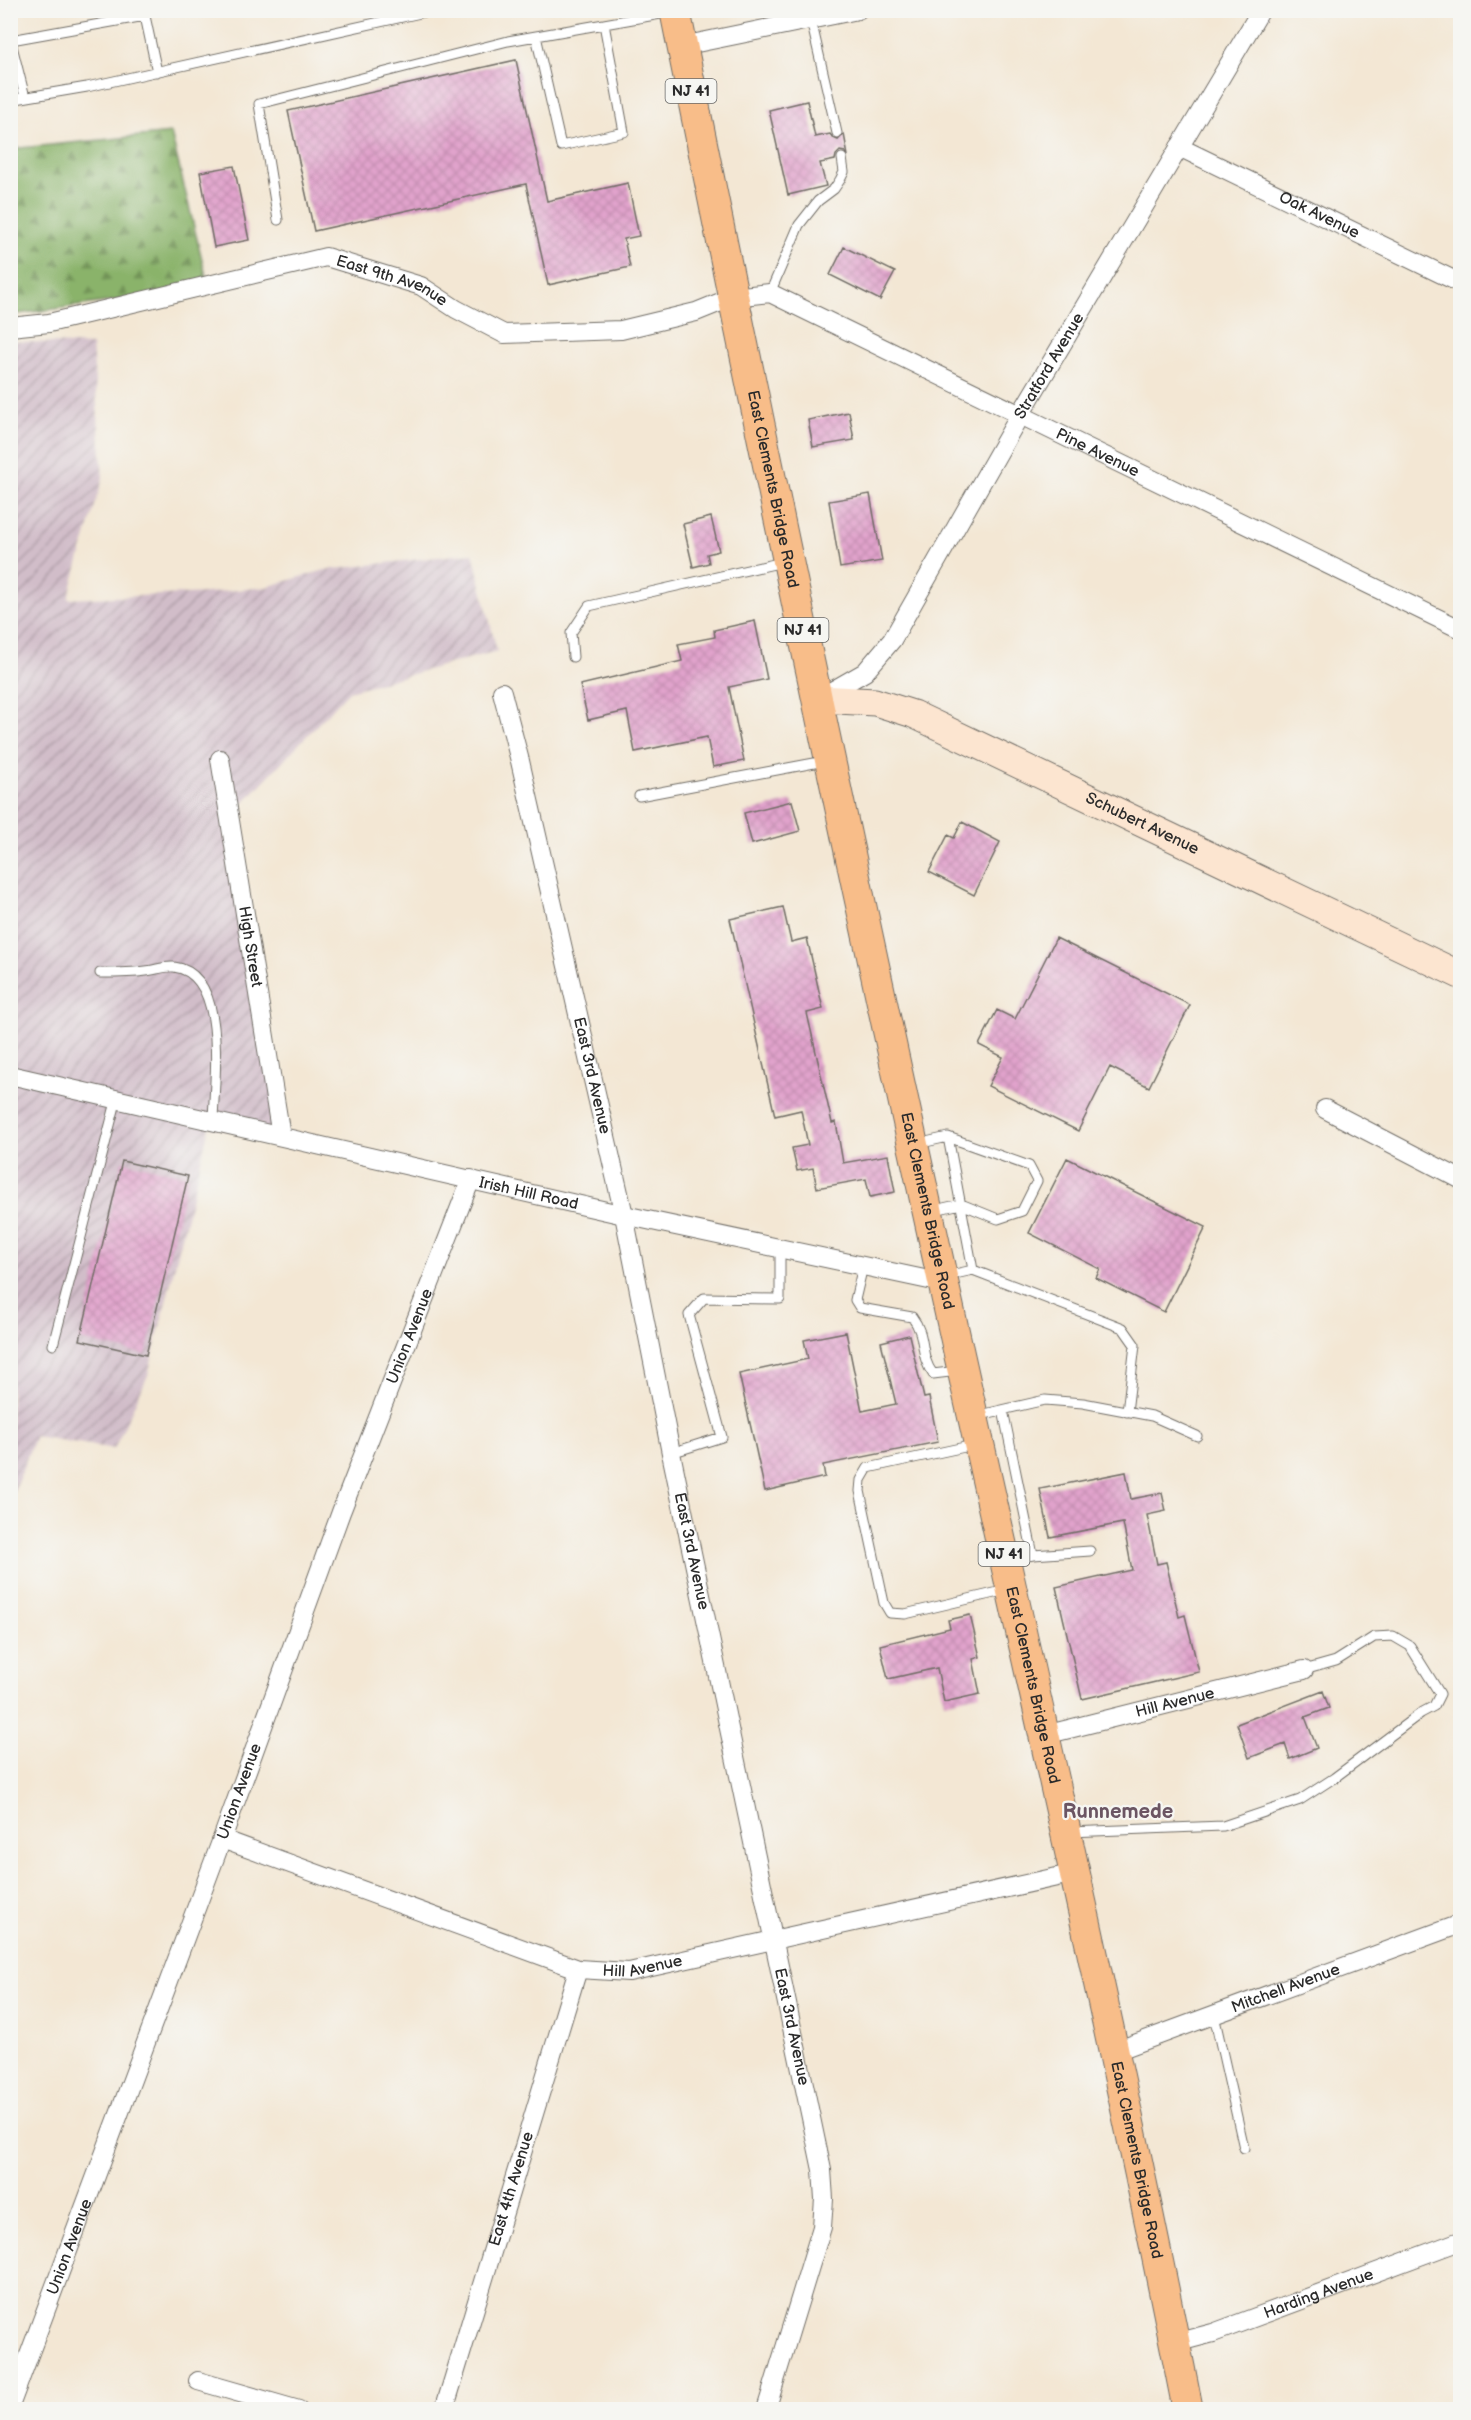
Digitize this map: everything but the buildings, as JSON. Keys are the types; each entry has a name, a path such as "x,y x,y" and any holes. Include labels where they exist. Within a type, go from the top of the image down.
{"main road":[{"name":"East Clements Bridge Road","path":"675,11 788,561 928,1212 976,1430 1017,1568 1045,1735 1188,2409"}],"street":[{"path":"682,46 858,10"},
{"name":"Stratford Avenue","path":"818,699 865,672 892,640 1020,415 1261,10"},
{"name":"Oak Avenue","path":"1179,147 1461,283"},
{"name":"East 9th Avenue","path":"10,327 49,323 326,257 421,286 456,309 504,334 621,330 696,312 733,297"},
{"path":"733,297 770,292"},
{"name":"Pine Avenue","path":"770,292 1461,629"},
{"name":"East 3rd Avenue","path":"502,692 520,761 624,1215 671,1453 822,2170 824,2199 822,2227 766,2409"},
{"name":"Schubert Avenue","path":"818,699 875,702 913,714 1461,975"},
{"name":"High Street","path":"220,759 281,1136"},
{"name":"Irish Hill Road","path":"10,1075 624,1215 863,1266 943,1280"},
{"path":"1325,1109 1461,1179"},
{"name":"Union Avenue","path":"10,2406 222,1839 341,1512 471,1179"},
{"name":"Hill Avenue","path":"1045,1735 1304,1670"},
{"name":"Hill Avenue","path":"222,1839 578,1969 629,1972 1075,1873"},
{"name":"Mitchell Avenue","path":"1113,2052 1461,1924"},
{"name":"East 4th Avenue","path":"444,2409 578,1969"},
{"name":"Harding Avenue","path":"1175,2343 1213,2333 1461,2241"},
{"path":"198,2380 299,2409"}],"lane":[{"path":"10,100 158,72 434,10"},
{"path":"278,220 259,104 508,41 675,11"},
{"path":"25,98 11,39 145,13 158,72"},
{"path":"811,20 837,133"},
{"path":"536,36 561,146 624,132 604,24"},
{"path":"770,292 799,225 818,201 834,189 840,180 844,172 842,158"},
{"path":"573,657 571,633 589,606 788,561"},
{"path":"639,796 831,760"},
{"path":"100,973 174,967 192,974 208,993 214,1022 213,1120"},
{"path":"53,1345 117,1098"},
{"path":"948,1137 973,1270"},
{"path":"914,1145 948,1137 1029,1166 1036,1181 1022,1211 998,1219 961,1204 928,1212"},
{"path":"671,1453 722,1437 689,1315 704,1298 780,1299 780,1248"},
{"path":"863,1266 855,1300 860,1308 912,1317 920,1328 926,1365 933,1374 963,1370"},
{"path":"943,1280 973,1270 1123,1328 1135,1346 1127,1412"},
{"path":"1090,1551 1017,1568 905,1614 890,1613 884,1603 860,1491 861,1480 868,1468 976,1430 1003,1410 1045,1400 1083,1403 1152,1416 1197,1436"},
{"path":"1003,1410 1017,1568"},
{"path":"1066,1832 1223,1826 1300,1800 1434,1706 1440,1694 1410,1646 1393,1636 1374,1637 1336,1662 1304,1670"},
{"path":"1214,2015 1244,2148"}],"shaded area":[{"path":"11,341 92,345 103,478 68,599 207,593 266,587 325,570 473,553 497,651 349,691 226,821 285,1140 209,1127 148,1375 114,1449 35,1436 11,1499"}],"green space":[{"path":"171,133 209,288 11,315 10,149"}],"district":[{"name":"Runnemede","path":"1118,1812"}]}
